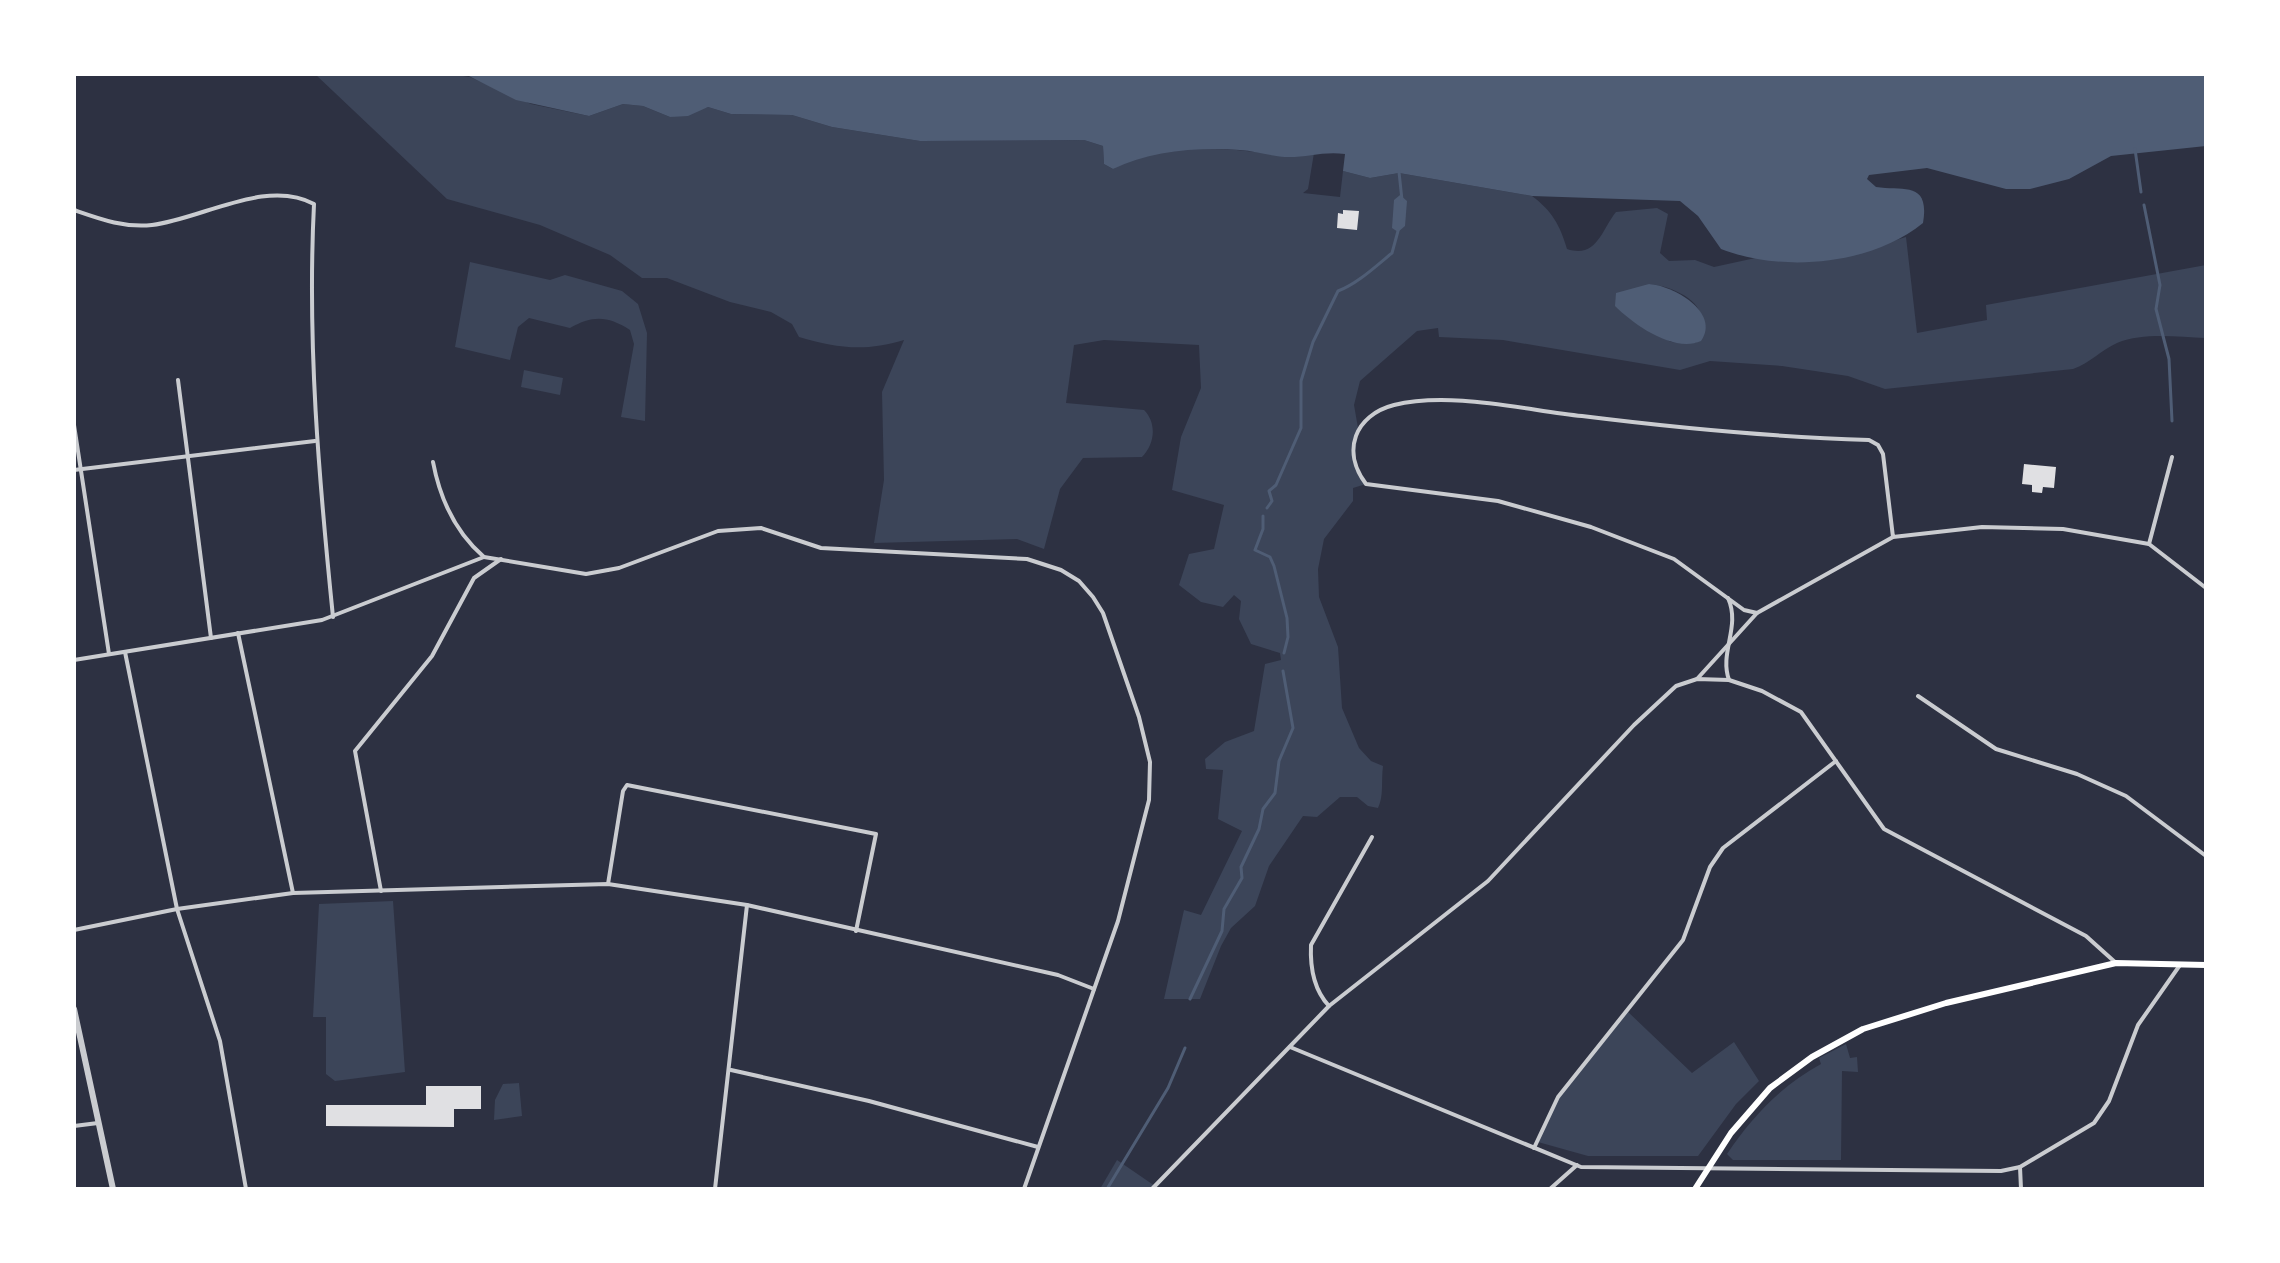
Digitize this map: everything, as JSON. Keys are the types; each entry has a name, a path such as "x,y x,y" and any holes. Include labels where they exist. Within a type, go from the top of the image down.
{"main road":[{"path":"1695,1189 1731,1133 1770,1088 1812,1057 1863,1029 1946,1003 2116,963 2206,965"}],"street":[{"path":"74,210 113,224 152,225 269,196 301,197 314,204 310,292 315,441 333,617"},
{"path":"178,380 211,638"},
{"path":"1757,613 1744,610 1674,559 1591,527 1498,501 1366,484 1358,473 1355,458 1358,428 1375,411 1418,401 1444,400 1748,436 1869,440 1878,445 1883,454 1893,537"},
{"path":"74,425 77,469 109,654"},
{"path":"77,469 315,441"},
{"path":"2149,544 2172,457"},
{"path":"433,462 439,490 453,521 484,557"},
{"path":"1697,679 1757,613 1893,537 1982,527 2063,529 2149,544 2206,588"},
{"path":"74,660 333,617 484,557 586,574 619,568 718,531 761,528 821,548 1027,559 1061,570 1079,581 1103,613 1129,685 1150,762 1149,800 1118,921 1024,1189"},
{"path":"381,891 355,751 432,656 474,578 503,558"},
{"path":"1728,598 1735,620 1723,664 1729,680"},
{"path":"238,633 293,893"},
{"path":"125,652 177,909 220,1041 246,1189"},
{"path":"1152,1189 1329,1006 1488,881 1634,725 1676,686 1697,679 1729,680 1762,691 1801,712 1884,829 2086,936 2116,963"},
{"path":"1918,696 1996,749 2077,774 2126,796 2206,856"},
{"path":"1534,1148 1558,1097 1683,940 1710,867 1723,848 1836,761"},
{"path":"608,884 623,791 627,785 688,796 876,834 856,931"},
{"path":"1329,1006 1320,997 1313,976 1311,945 1372,837"},
{"path":"74,930 177,909 293,893 608,884 747,905 1058,975 1094,989"},
{"path":"715,1189 731,1070 747,905"},
{"path":"1290,1047 1577,1165 1708,1170 2001,1171 2020,1167 2094,1123 2109,1101 2138,1025 2181,963"},
{"path":"74,1009 113,1189"},
{"path":"731,1070 869,1101 1038,1147"},
{"path":"74,1126 98,1123"},
{"path":"1550,1189 1577,1165"},
{"path":"2020,1167 2021,1189"}],"shaded area":[{"path":"315,74 450,74 470,77 531,104 589,116 623,104 643,106 670,117 708,107 731,114 792,115 832,127 920,141 1084,140 1103,146 1104,164 1113,169 1143,156 1178,150 1289,155 1314,153 1308,189 1303,193 1340,197 1343,171 1370,178 1399,173 1532,196 1554,219 1567,249 1577,251 1585,250 1598,241 1616,212 1657,208 1668,214 1660,253 1669,261 1695,260 1714,267 1760,257 1791,262 1833,259 1906,237 1917,333 1987,320 1986,305 2206,265 2206,338 2138,337 2117,343 2073,369 1885,389 1848,376 1782,366 1710,361 1680,370 1503,340 1439,337 1438,328 1417,331 1360,381 1354,405 1358,428 1355,458 1358,473 1366,484 1353,488 1353,501 1324,539 1318,569 1319,597 1338,647 1342,708 1359,748 1371,761 1383,766 1380,803 1378,808 1368,806 1357,797 1340,797 1317,817 1303,816 1269,866 1255,906 1231,928 1200,999 1164,999 1184,910 1201,915 1242,831 1218,819 1223,770 1206,769 1205,759 1225,742 1254,731 1265,664 1281,660 1280,653 1251,644 1239,619 1241,601 1234,595 1223,607 1201,602 1179,585 1189,554 1214,549 1224,505 1172,490 1181,437 1201,388 1199,345 1104,340 1074,345 1066,403 1144,410 1151,421 1153,434 1150,446 1142,457 1083,458 1060,489 1044,549 1017,539 874,543 884,480 882,392 904,340 851,347 799,337 792,324 771,312 730,302 667,278 642,278 610,255 540,225 447,199","holes":["1649,284 1681,293 1699,310 1701,320 1696,343 1671,342 1629,318"]},
{"path":"465,74 2206,74 2206,146 2111,156 2069,179 2030,189 2006,189 1927,168 1869,175 1867,179 1876,187 1905,189 1919,194 1923,200 1923,223 1902,237 1853,256 1826,261 1771,261 1721,249 1698,216 1680,201 1532,196 1399,173 1370,178 1343,171 1345,154 1338,153 1289,157 1240,150 1191,150 1158,154 1113,169 1104,164 1103,146 1084,140 920,141 832,127 792,115 731,114 708,107 688,116 670,117 643,106 623,104 589,116 516,100"},
{"path":"1400,195 1407,201 1405,226 1398,232 1392,228 1394,200"},
{"path":"470,262 550,280 565,275 622,291 638,304 647,333 645,421 621,417 634,344 630,330 615,322 593,319 570,328 529,318 518,327 510,360 455,347"},
{"path":"1649,284 1670,289 1699,310 1705,320 1701,341 1690,344 1667,340 1643,329 1615,306 1616,293"},
{"path":"524,370 563,378 560,395 521,387"},
{"path":"393,901 405,1072 335,1081 326,1074 326,1017 313,1017 319,904"},
{"path":"1626,1010 1692,1073 1734,1042 1759,1081 1736,1104 1698,1156 1588,1156 1538,1142 1559,1097"},
{"path":"1846,1044 1850,1058 1857,1057 1858,1072 1842,1071 1841,1160 1733,1160 1727,1154 1769,1103 1793,1082 1821,1064 1819,1058"},
{"path":"519,1083 522,1116 494,1120 495,1100 503,1084"},
{"path":"1117,1160 1155,1186 1152,1189 1100,1189"}],"building":[{"path":"1343,210 1359,211 1357,230 1337,228 1338,213 1343,214"},
{"path":"2024,464 2056,467 2054,488 2043,487 2042,493 2032,492 2032,485 2022,484"},
{"path":"426,1086 481,1086 481,1109 454,1109 454,1127 326,1126 326,1105 426,1105"}],"waterway":[{"path":"2135,149 2141,192"},
{"path":"1399,172 1402,200"},
{"path":"2144,205 2160,285 2156,309 2169,359 2172,421"},
{"path":"1267,508 1272,501 1269,491 1276,485 1301,428 1301,381 1313,342 1338,291 1392,253 1398,231"},
{"path":"1263,516 1263,529 1255,550 1270,557 1274,566 1287,618 1288,637 1284,653"},
{"path":"1190,999 1222,931 1224,909 1242,878 1241,867 1259,829 1263,809 1275,793 1279,761 1293,728 1283,671"},
{"path":"1107,1189 1168,1088 1185,1048"}]}
